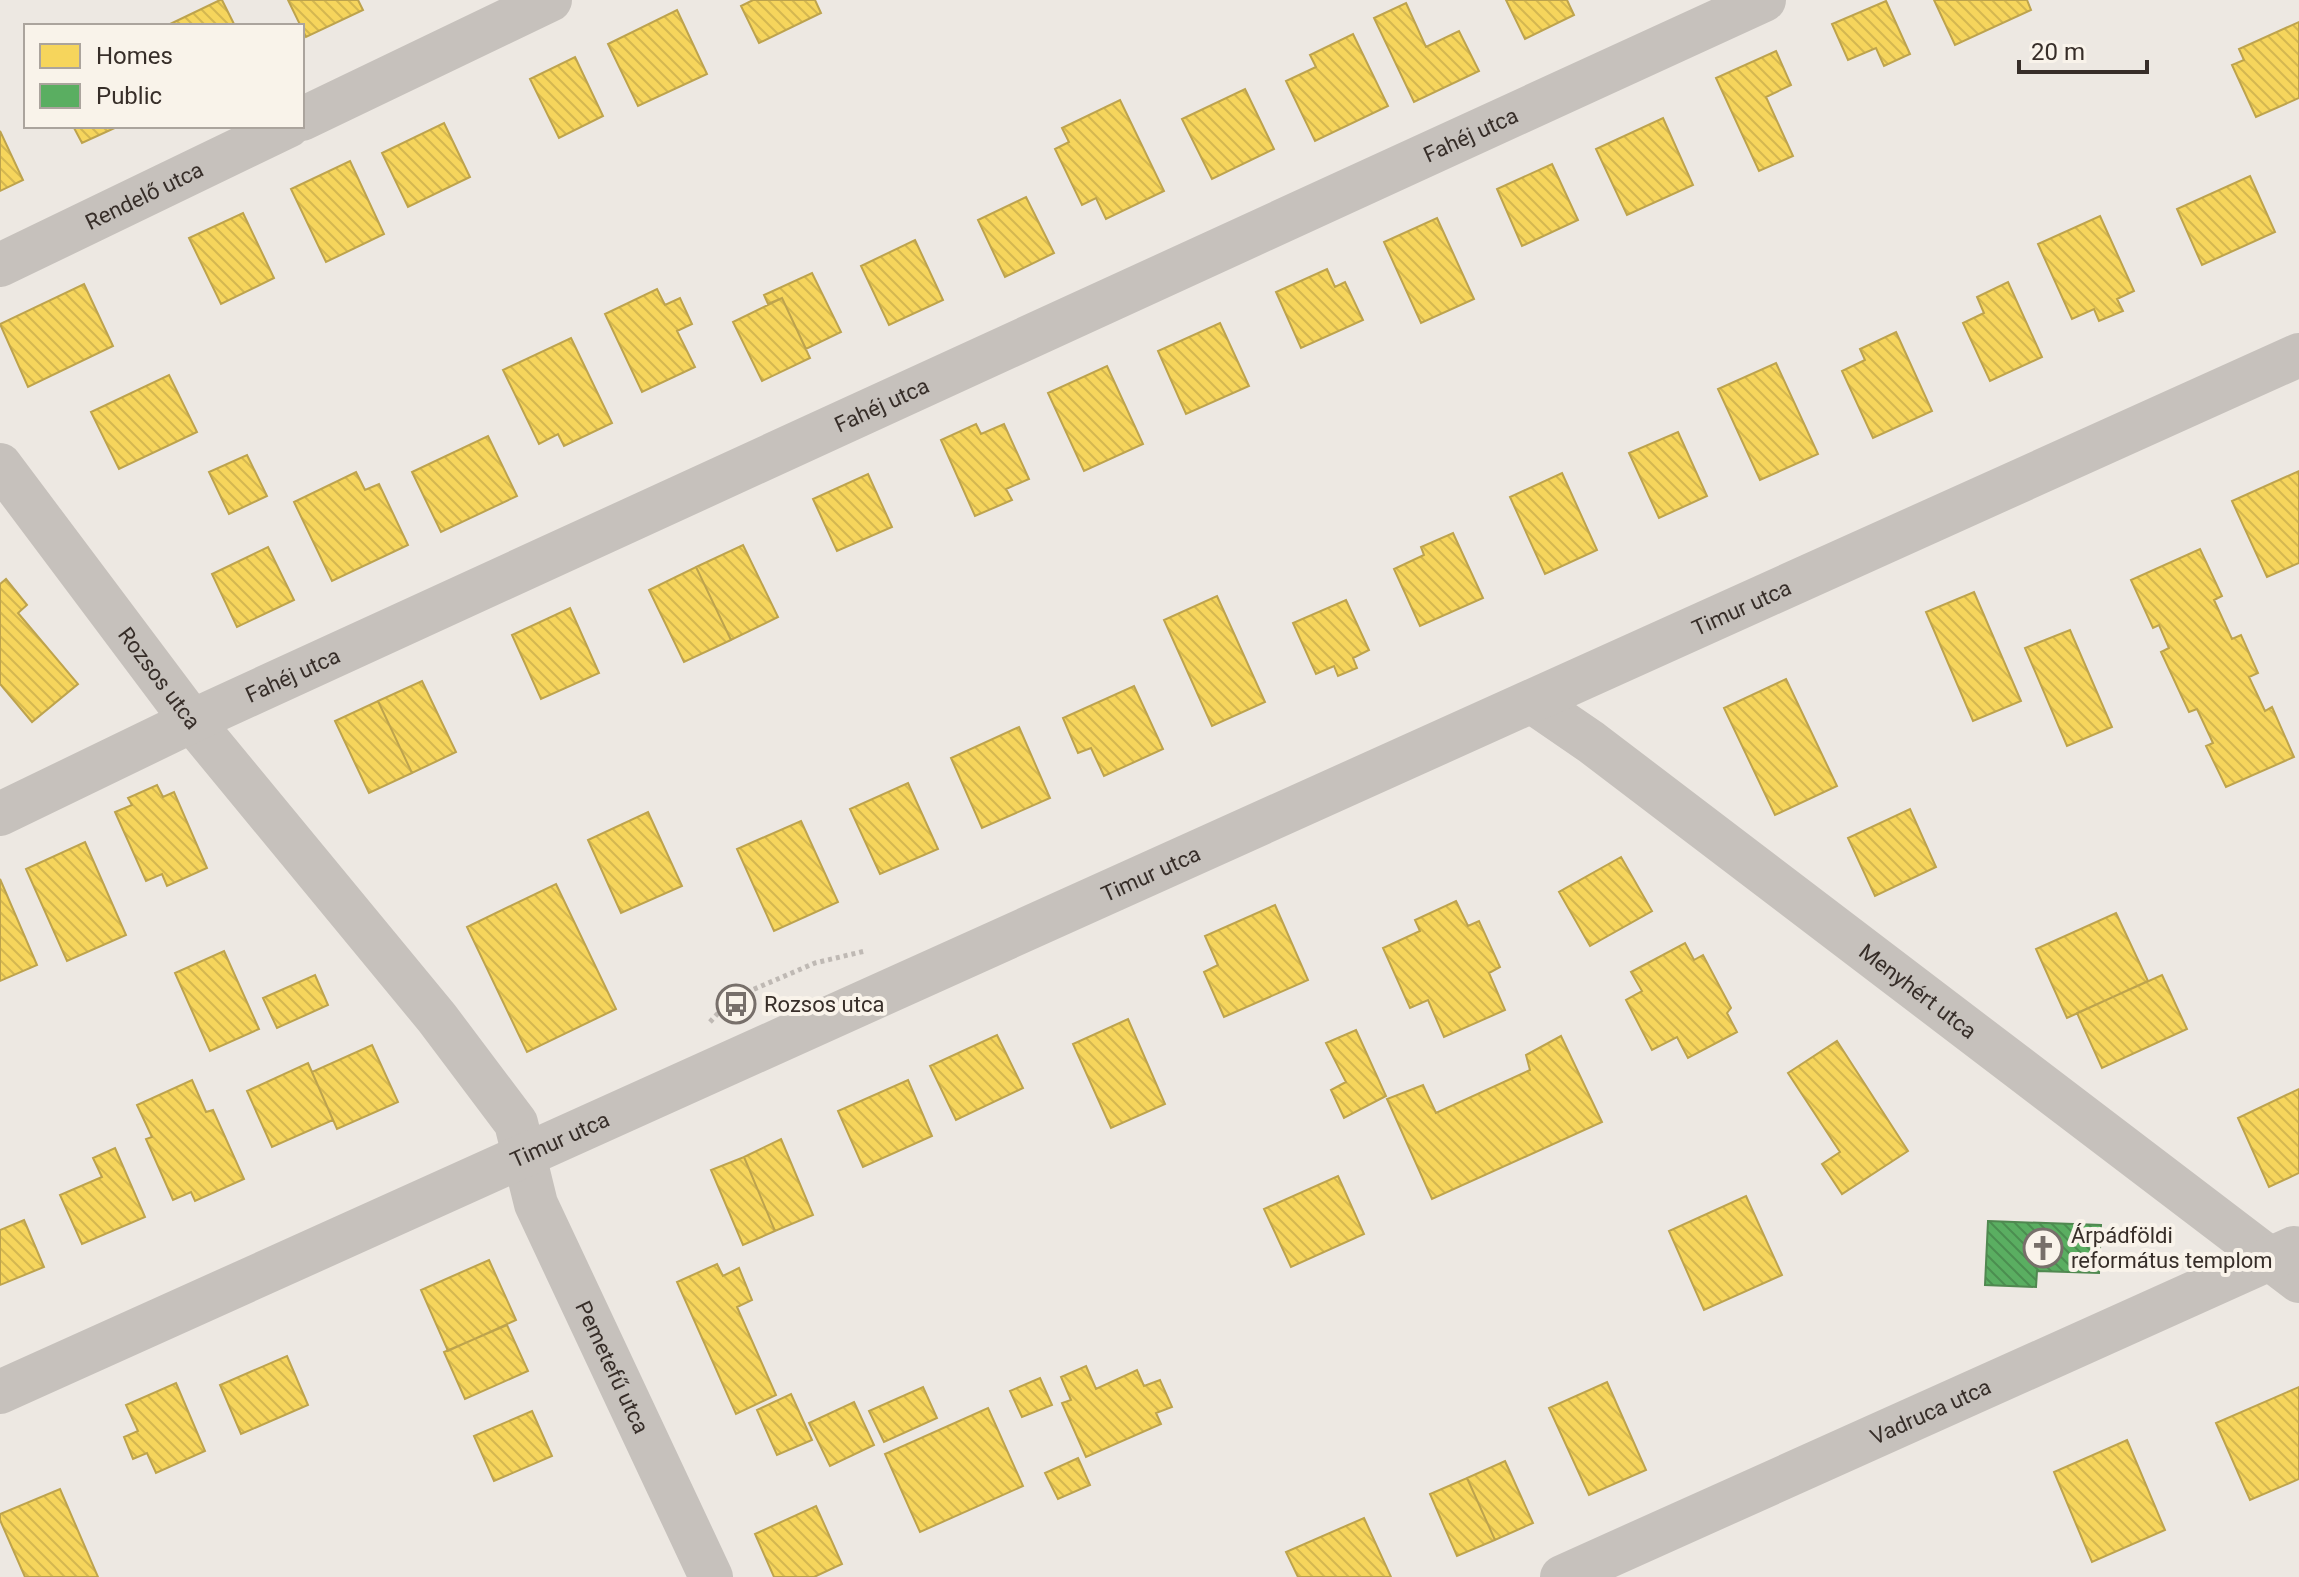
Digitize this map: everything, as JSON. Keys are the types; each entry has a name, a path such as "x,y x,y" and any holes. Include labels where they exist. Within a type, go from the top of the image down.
{"street":[{"path":"304,118 550,0"},
{"name":"Fahéj utca","path":"0,814 192,721 1764,0"},
{"name":"Rendelő utca","path":"0,265 284,128"},
{"name":"Timur utca","path":"0,1392 1534,703 2299,355"},
{"name":"Rozsos utca","path":"0,465 192,721 437,1018 516,1123 524,1155"},
{"name":"Menyhért utca","path":"1534,703 2289,1262"},
{"name":"Pemetefű utca","path":"524,1155 536,1204 711,1577"},
{"name":"Vadruca utca","path":"1562,1577 2289,1262"}],"building: Homes":[{"path":"220,0 234,24 170,24"},
{"path":"288,0 358,0 363,10 306,37 304,24 300,24"},
{"path":"753,0 815,0 821,13 759,43 741,6"},
{"path":"1506,0 1567,0 1574,15 1525,39"},
{"path":"1934,0 2027,0 2031,10 1955,45"},
{"path":"1886,1 1910,54 1884,66 1876,48 1848,60 1832,24"},
{"path":"1406,3 1426,47 1459,31 1479,71 1414,102 1374,18"},
{"path":"677,10 707,74 638,106 608,44"},
{"path":"2299,22 2299,98 2256,117 2232,65 2244,60 2239,49"},
{"path":"1353,34 1388,106 1315,141 1286,81 1316,67 1310,55"},
{"path":"1776,51 1791,85 1766,97 1793,156 1759,171 1716,78"},
{"path":"575,57 603,116 559,138 530,79"},
{"path":"1245,89 1274,149 1212,179 1182,119"},
{"path":"1120,100 1164,191 1106,219 1096,198 1082,205 1055,149 1069,142 1062,128"},
{"path":"1663,118 1693,185 1627,215 1596,149"},
{"path":"444,123 470,177 408,207 382,153"},
{"path":"74,128 115,128 82,143"},
{"path":"0,131 23,180 0,191"},
{"path":"350,161 384,234 326,262 291,189"},
{"path":"1552,164 1578,220 1522,246 1497,189"},
{"path":"2250,176 2275,232 2202,265 2177,209"},
{"path":"1026,197 1054,253 1005,277 978,220"},
{"path":"243,213 274,278 221,304 189,238"},
{"path":"2100,216 2134,291 2117,299 2123,311 2099,321 2094,309 2072,319 2038,244"},
{"path":"1437,218 1474,299 1421,323 1384,242"},
{"path":"915,240 943,300 889,325 861,266"},
{"path":"1327,269 1335,287 1345,282 1363,320 1301,348 1276,292"},
{"path":"812,273 841,332 806,349 782,298 768,304 764,295"},
{"path":"2008,282 2042,357 1990,381 1963,323 1984,313 1977,297"},
{"path":"84,284 113,346 28,387 0,324"},
{"path":"657,289 665,305 680,298 692,324 677,331 695,367 642,392 605,314"},
{"path":"782,298 810,358 762,381 733,322"},
{"path":"1220,323 1249,386 1186,414 1158,351"},
{"path":"1896,332 1932,411 1873,438 1842,371 1865,360 1860,349"},
{"path":"571,338 612,423 564,446 558,434 539,444 503,370"},
{"path":"1776,363 1818,454 1760,480 1718,389"},
{"path":"1107,366 1143,444 1084,471 1048,393"},
{"path":"169,375 197,432 119,469 91,412"},
{"path":"976,424 981,434 1004,424 1029,479 1006,489 1012,500 975,516 941,440"},
{"path":"1678,432 1707,496 1659,518 1629,453"},
{"path":"488,436 517,496 441,532 412,472"},
{"path":"247,455 267,496 229,514 209,472"},
{"path":"2299,471 2299,563 2267,577 2232,501"},
{"path":"356,472 365,490 379,484 408,545 332,581 294,502"},
{"path":"1562,473 1597,550 1545,574 1510,497"},
{"path":"868,474 892,527 837,551 813,499"},
{"path":"1453,533 1483,598 1420,626 1394,569 1424,555 1421,547"},
{"path":"743,545 778,617 731,640 696,567"},
{"path":"268,547 294,600 237,627 212,574"},
{"path":"2200,549 2222,596 2214,600 2232,639 2241,635 2258,673 2249,677 2265,711 2272,707 2294,757 2226,787 2206,746 2213,743 2197,709 2189,712 2161,652 2169,648 2159,625 2153,628 2131,580"},
{"path":"696,567 731,640 684,662 649,590"},
{"path":"6,579 27,605 18,613 78,684 32,722 0,684 0,584"},
{"path":"1974,592 2021,701 1973,721 1926,612"},
{"path":"1217,596 1265,702 1212,726 1164,620"},
{"path":"1346,600 1369,650 1353,658 1357,668 1338,676 1334,666 1316,674 1293,623"},
{"path":"570,608 599,673 541,699 512,635"},
{"path":"2070,630 2112,727 2067,746 2025,648"},
{"path":"1786,679 1837,786 1775,815 1724,708"},
{"path":"422,681 456,752 412,773 378,701"},
{"path":"1134,686 1163,749 1104,776 1091,748 1078,753 1063,718"},
{"path":"378,701 412,773 369,793 335,721"},
{"path":"1019,727 1050,798 982,828 951,758"},
{"path":"908,783 938,849 880,874 850,809"},
{"path":"157,785 163,797 174,792 207,868 167,886 162,874 146,881 115,812 132,805 128,798"},
{"path":"1910,809 1936,867 1875,896 1848,838"},
{"path":"648,812 682,886 621,913 588,840"},
{"path":"801,821 838,902 774,931 737,849"},
{"path":"85,842 126,935 67,961 26,869"},
{"path":"1621,857 1652,911 1590,946 1559,892"},
{"path":"0,879 37,965 0,981"},
{"path":"556,884 616,1009 527,1052 467,927"},
{"path":"1456,901 1468,926 1479,921 1500,967 1489,973 1505,1010 1444,1037 1428,1000 1410,1008 1383,948 1420,931 1415,920"},
{"path":"1275,905 1308,980 1224,1017 1204,972 1218,965 1205,936"},
{"path":"2116,913 2148,981 2067,1018 2036,949"},
{"path":"1685,943 1694,960 1703,955 1731,1008 1727,1013 1737,1032 1688,1058 1677,1037 1652,1050 1626,1000 1642,991 1631,972"},
{"path":"224,951 259,1029 210,1051 175,973"},
{"path":"315,975 328,1005 277,1028 263,998"},
{"path":"2162,975 2187,1029 2102,1068 2077,1013"},
{"path":"1128,1019 1165,1104 1111,1128 1073,1044"},
{"path":"1356,1030 1386,1096 1344,1118 1331,1090 1346,1082 1326,1043"},
{"path":"997,1035 1023,1088 956,1120 930,1066"},
{"path":"1561,1036 1602,1122 1432,1199 1387,1099 1423,1085 1436,1113 1530,1070 1526,1055"},
{"path":"1837,1041 1908,1151 1842,1194 1822,1164 1840,1152 1788,1073"},
{"path":"372,1045 398,1102 337,1129 312,1072"},
{"path":"308,1063 333,1120 272,1147 247,1091"},
{"path":"192,1080 206,1112 213,1110 244,1179 195,1201 191,1192 173,1200 146,1139 152,1137 137,1105"},
{"path":"908,1080 932,1136 863,1167 838,1111"},
{"path":"2299,1089 2299,1173 2269,1187 2238,1118"},
{"path":"781,1139 813,1215 775,1231 744,1157"},
{"path":"115,1148 145,1217 82,1244 60,1195 102,1177 93,1158"},
{"path":"744,1157 775,1231 743,1245 711,1170"},
{"path":"1338,1176 1364,1234 1291,1267 1264,1209"},
{"path":"1746,1196 1782,1275 1704,1310 1669,1231"},
{"path":"24,1220 44,1267 0,1285 0,1230"},
{"path":"489,1260 516,1320 448,1351 421,1290"},
{"path":"717,1264 723,1276 739,1268 752,1300 737,1307 776,1395 736,1414 677,1282"},
{"path":"507,1325 528,1371 465,1399 444,1352"},
{"path":"287,1356 308,1405 241,1434 220,1385"},
{"path":"1086,1366 1096,1389 1137,1370 1144,1386 1160,1380 1172,1407 1156,1413 1161,1424 1086,1457 1062,1403 1071,1400 1061,1377"},
{"path":"1040,1378 1052,1405 1022,1417 1010,1391"},
{"path":"1607,1382 1646,1470 1589,1495 1549,1408"},
{"path":"176,1383 205,1451 156,1473 147,1453 133,1459 124,1437 138,1431 126,1405"},
{"path":"923,1387 937,1418 884,1442 869,1411"},
{"path":"2299,1387 2299,1479 2250,1500 2216,1423"},
{"path":"791,1394 812,1440 777,1455 757,1410"},
{"path":"854,1402 874,1445 830,1466 809,1423"},
{"path":"988,1408 1023,1486 920,1532 885,1454"},
{"path":"532,1411 552,1456 494,1481 474,1436"},
{"path":"2127,1440 2165,1530 2092,1562 2054,1472"},
{"path":"1078,1458 1090,1485 1058,1499 1045,1473"},
{"path":"1505,1461 1533,1523 1495,1540 1467,1478"},
{"path":"1467,1478 1495,1540 1457,1556 1430,1494"},
{"path":"60,1489 98,1577 25,1577 0,1520 0,1514"},
{"path":"816,1506 842,1564 814,1577 774,1577 755,1534"},
{"path":"1364,1518 1391,1577 1298,1577 1286,1552"}],"building: Public":[{"name":"Árpádföldi református templom","path":"1988,1221 2101,1225 2099,1273 2037,1271 2036,1287 1985,1285"}],"place":[{"name":"Rozsos utca","path":"736,1004"},
{"name":"Árpádföldi református templom","path":"2043,1248"}]}
